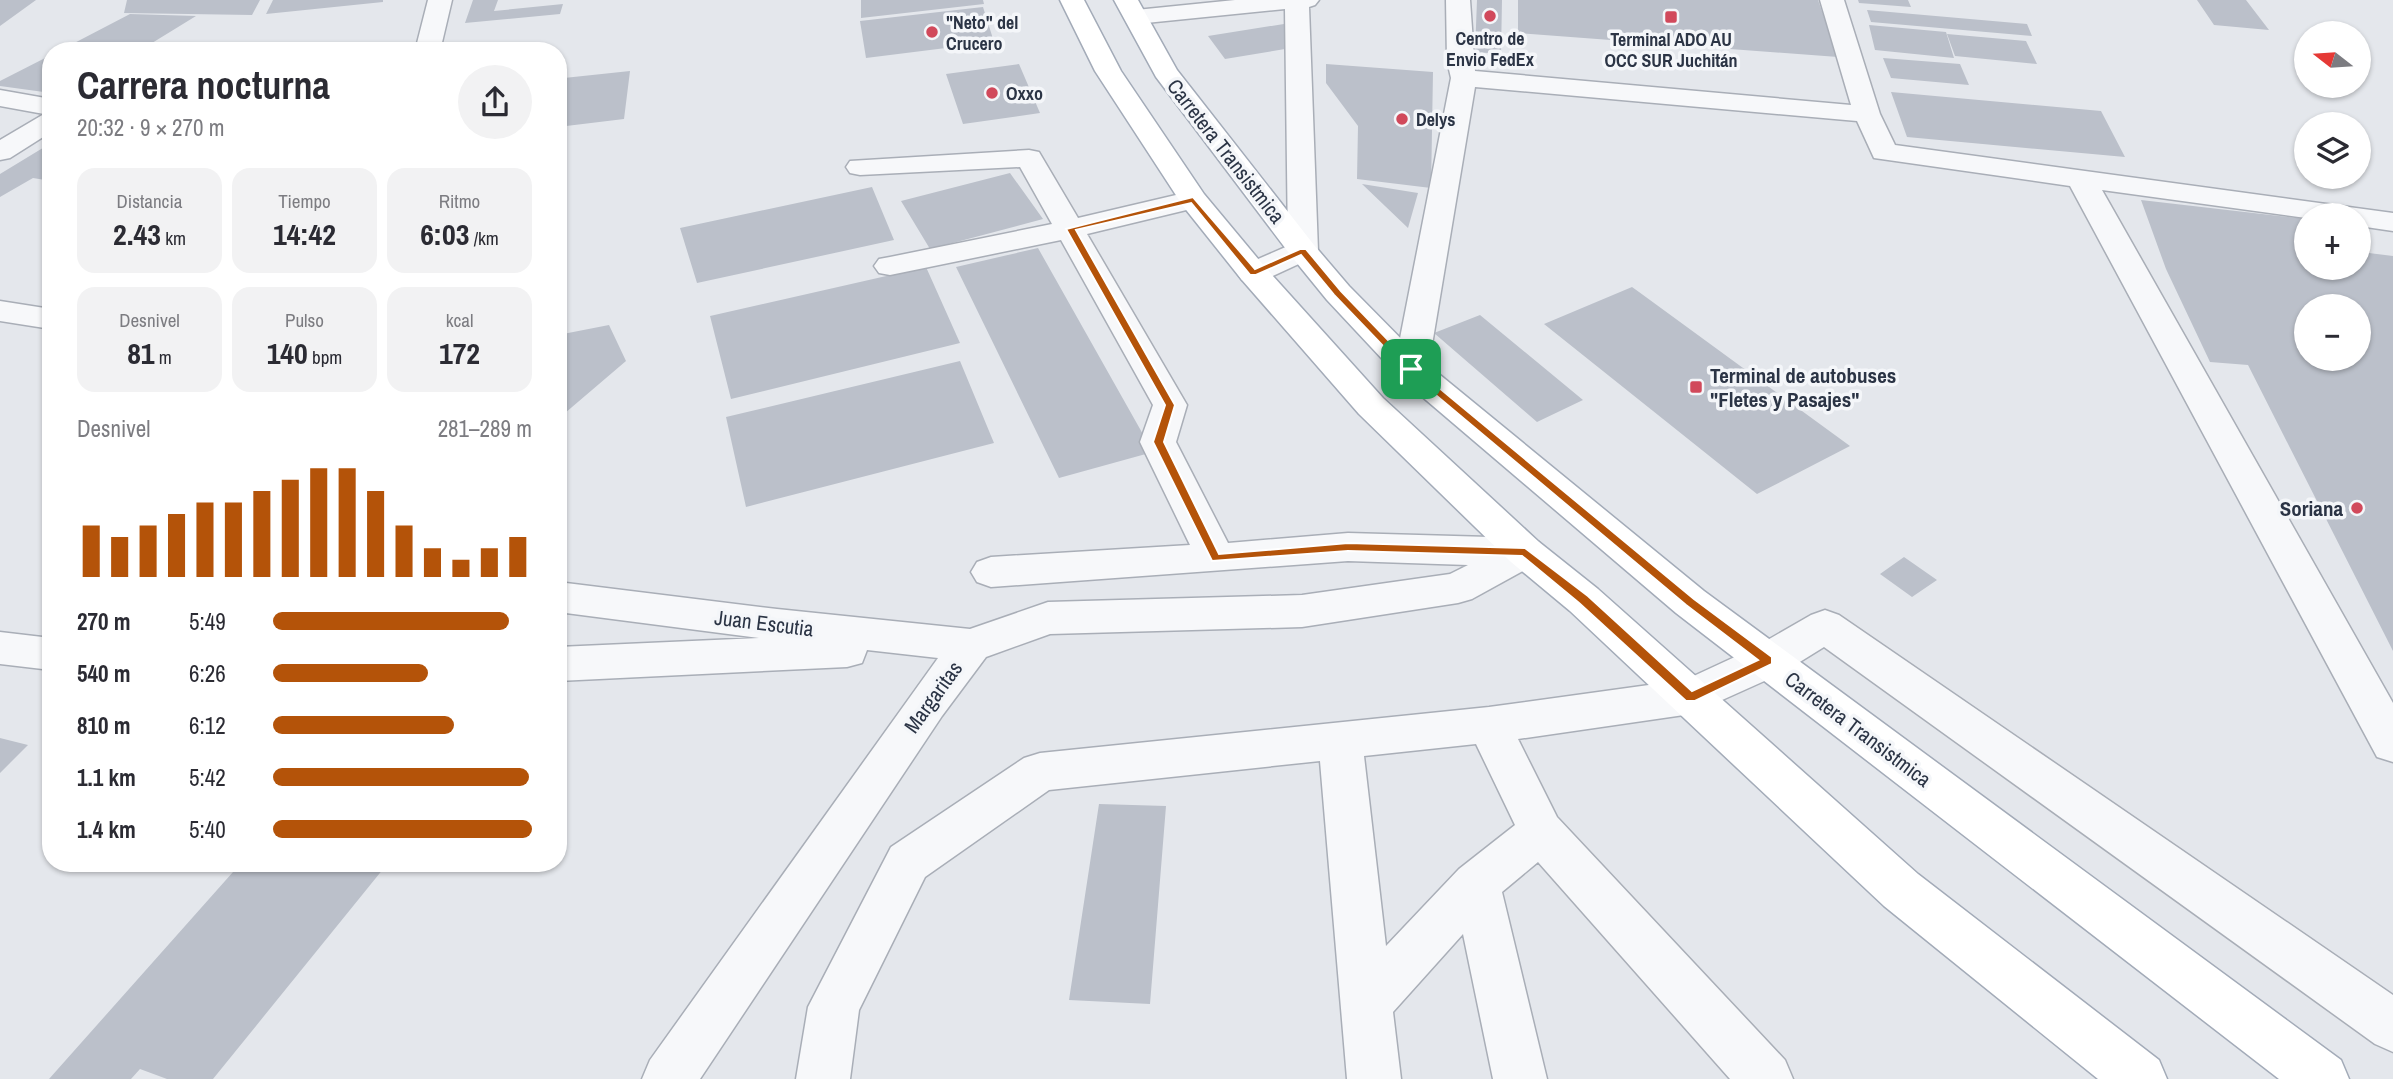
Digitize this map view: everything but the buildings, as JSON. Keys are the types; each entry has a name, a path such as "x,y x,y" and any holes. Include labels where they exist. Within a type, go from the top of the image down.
{"main road":[{"path":"1072,0 1108,71 1193,200 1253,273 1371,406 1525,552 1584,600 1900,890 2140,1079"},
{"name":"Carretera Transistmica","path":"1131,6 1165,72 1303,251 1338,293 1411,369 1690,602 2322,1079"}],"street":[{"path":"429,42 440,0"},
{"path":"1253,273 1303,251 1296,0"},
{"path":"1131,6 1307,0"},
{"path":"1411,369 1464,78 1460,61 1458,0"},
{"path":"1832,0 1867,114 1884,152 2294,208"},
{"path":"1464,78 1867,114"},
{"path":"0,98 42,105"},
{"path":"0,152 42,126"},
{"path":"860,167 1029,158 1170,405 1158,442 1216,558"},
{"path":"2081,179 2393,744"},
{"path":"890,266 1071,229 1193,200"},
{"path":"2371,219 2393,222"},
{"path":"0,311 42,318"},
{"path":"991,572 1348,547 1525,552"},
{"name":"Margaritas","path":"669,1079 927,704 971,645 1048,618 1302,611 1458,588 1525,552"},
{"name":"Juan Escutia","path":"567,598 777,625 971,645"},
{"path":"823,1079 834,1007 908,862 1040,772 1489,725 1691,697 1768,661 1825,626 2393,1026"},
{"path":"567,664 971,645"},
{"path":"0,648 42,653"},
{"path":"1489,725 1541,832 1766,1079"},
{"path":"1340,739 1374,1079"},
{"path":"1366,1004 1476,884 1541,832"},
{"path":"1476,884 1520,1079"}],"place":[{"name":"Centro de Envio FedEx","path":"1490,16"},
{"name":"Terminal ADO AU OCC SUR Juchitán","path":"1671,17"},
{"name":"\"Neto\" del Crucero","path":"932,32"},
{"name":"Oxxo","path":"992,93"},
{"name":"Delys","path":"1402,119"},
{"name":"Terminal de autobuses \"Fletes y Pasajes\"","path":"1696,387"},
{"name":"Soriana","path":"2357,508"}],"route":[{"path":"1193,200 1253,273 1303,251 1338,293 1411,369 1690,602 1768,661 1691,697 1584,600 1525,552 1348,547 1216,558 1158,442 1170,405 1071,229 1193,200"}]}
